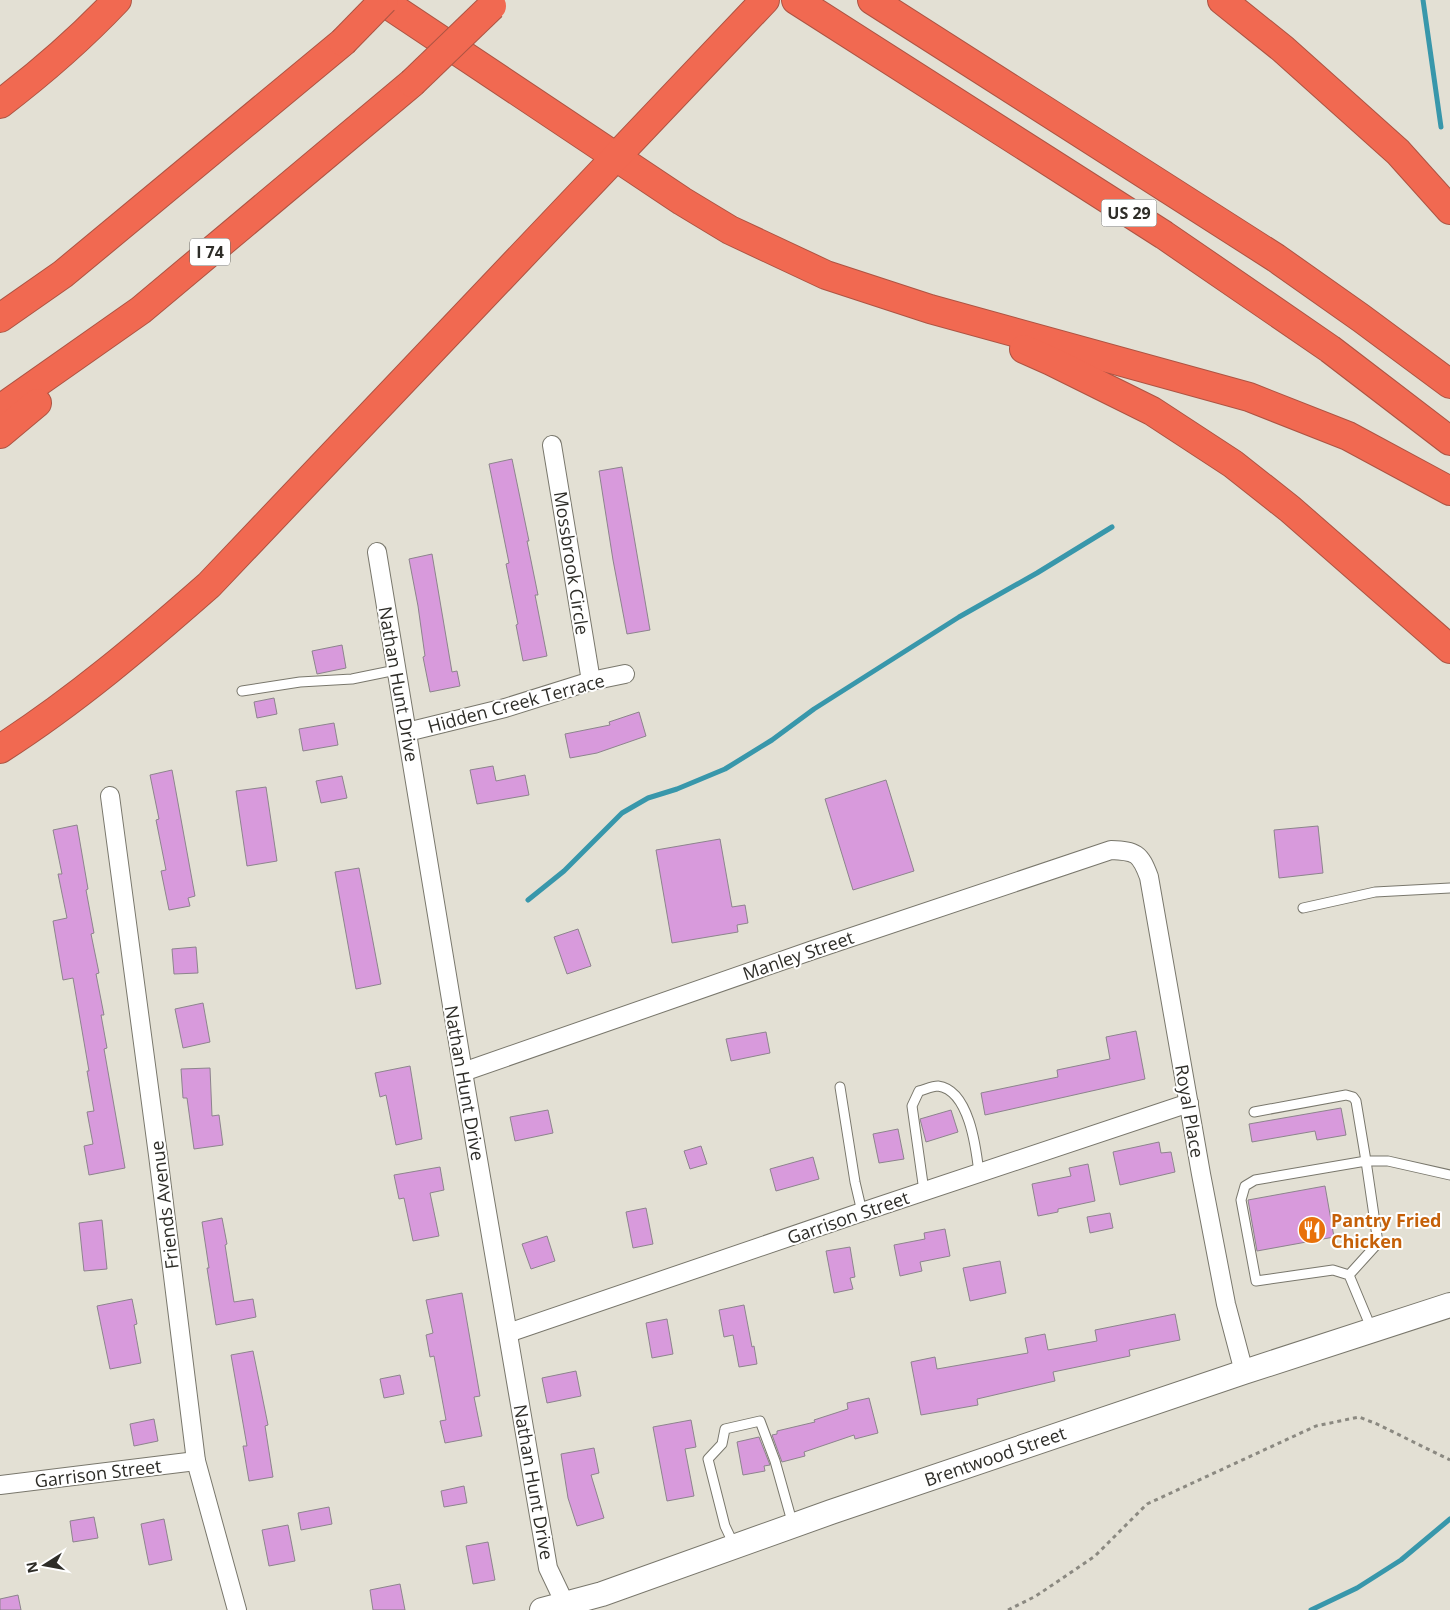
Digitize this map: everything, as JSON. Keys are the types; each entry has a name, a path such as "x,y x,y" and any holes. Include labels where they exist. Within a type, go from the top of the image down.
{"highway":[{"path":"0,104 34,79 77,41 118,0"},
{"path":"380,0 682,201 738,234 826,275 930,309 1250,396 1348,436 1450,491"},
{"path":"0,318 63,274 343,42 384,0"},
{"path":"0,748 37,725 94,681 209,585 766,0"},
{"name":"US 29","path":"796,0 1164,235 1330,349 1450,441"},
{"name":"US 29","path":"872,0 1276,258 1450,384"},
{"path":"1222,0 1283,49 1398,152 1450,210"},
{"name":"I 74","path":"0,409 141,310 412,83 495,3"},
{"path":"930,309 1051,361 1152,411 1233,464 1290,509 1450,649"},
{"path":"0,434 69,376 141,310"}],"main road":[{"name":"Brentwood Street","path":"542,1610 567,1607 793,1526 1244,1372 1450,1305"}],"street":[{"name":"Mossbrook Circle","path":"552,445 591,681"},
{"name":"Nathan Hunt Drive","path":"377,552 548,1568 567,1607"},
{"name":"Hidden Creek Terrace","path":"407,732 505,708 591,681 625,674"},
{"name":"Friends Avenue","path":"110,796 158,1155 196,1461 237,1610"},
{"name":"Manley Street","path":"463,1072 813,950 1111,850 1128,850 1134,854"},
{"name":"Royal Place","path":"1134,854 1142,859 1149,877 1226,1304 1244,1372"},
{"name":"Garrison Street","path":"508,1333 980,1172 1189,1104"},
{"name":"Garrison Street","path":"0,1484 196,1461"}],"lane":[{"path":"242,691 300,682 352,679 396,670"},
{"path":"1303,908 1375,892 1450,888"},
{"path":"840,1086 855,1182 862,1212"},
{"path":"924,1191 912,1106 919,1092 937,1086 955,1093 967,1115 976,1146 980,1172"},
{"path":"1254,1112 1346,1095 1353,1097 1356,1101 1378,1243 1350,1275"},
{"path":"1350,1275 1333,1270 1256,1281 1241,1200 1244,1186 1255,1180 1366,1162 1388,1161 1450,1174"},
{"path":"1350,1275 1372,1331"},
{"path":"735,1547 725,1526 708,1459 722,1444 725,1429 760,1421 775,1462 793,1526"}],"path":[{"path":"1008,1610 1036,1596 1095,1556 1146,1504 1316,1426 1359,1417 1450,1460"}],"building":[{"path":"512,459 529,541 527,541 538,595 535,595 547,656 523,661 506,564 509,563 489,464"},
{"path":"622,467 650,630 627,634 599,471"},
{"path":"432,554 452,672 457,671 460,686 430,692 423,657 425,656 418,606 409,559"},
{"path":"342,645 346,668 317,674 312,651"},
{"path":"274,698 277,714 257,718 254,702"},
{"path":"639,712 646,736 597,753 570,758 565,734 610,725 609,722"},
{"path":"334,723 338,745 303,751 299,729"},
{"path":"493,766 496,781 525,775 529,795 477,804 470,770"},
{"path":"172,770 195,896 188,898 190,906 169,910 161,871 166,870 156,820 159,819 150,775"},
{"path":"342,776 347,798 321,803 316,781"},
{"path":"886,780 914,871 853,890 825,799"},
{"path":"266,787 277,861 247,866 236,791"},
{"path":"77,825 94,933 91,934 99,973 96,974 104,1015 101,1015 107,1048 104,1049 125,1168 89,1175 84,1146 93,1144 87,1112 94,1111 87,1071 89,1071 73,978 63,980 53,921 67,918 58,874 62,874 53,830"},
{"path":"1318,826 1323,873 1279,878 1274,830"},
{"path":"720,839 732,907 745,905 748,923 737,925 738,932 672,943 656,850"},
{"path":"359,868 381,984 356,989 335,872"},
{"path":"578,929 591,966 567,974 554,937"},
{"path":"196,947 198,973 174,974 172,949"},
{"path":"203,1003 210,1042 183,1048 175,1009"},
{"path":"1136,1031 1145,1079 985,1115 981,1093 1058,1077 1057,1070 1110,1059 1106,1037"},
{"path":"766,1032 770,1053 731,1061 726,1039"},
{"path":"410,1066 422,1139 396,1145 386,1095 380,1097 375,1073"},
{"path":"210,1068 212,1116 219,1115 223,1145 194,1149 187,1098 183,1098 181,1069"},
{"path":"1341,1108 1346,1135 1317,1140 1315,1131 1252,1142 1249,1124"},
{"path":"548,1110 553,1133 515,1141 510,1117"},
{"path":"951,1110 958,1132 926,1142 920,1119"},
{"path":"898,1129 904,1159 879,1163 873,1134"},
{"path":"1159,1142 1161,1153 1171,1152 1175,1172 1120,1185 1113,1152"},
{"path":"701,1146 707,1164 690,1169 684,1151"},
{"path":"813,1157 819,1179 776,1191 770,1169"},
{"path":"1088,1164 1095,1201 1058,1209 1058,1212 1038,1216 1032,1184 1071,1176 1069,1168"},
{"path":"440,1167 444,1190 430,1193 439,1236 413,1241 404,1198 399,1199 394,1175"},
{"path":"1325,1186 1334,1237 1257,1251 1248,1200"},
{"path":"646,1208 653,1244 633,1248 626,1212"},
{"path":"1110,1213 1113,1228 1090,1233 1087,1217"},
{"path":"222,1218 234,1302 253,1299 256,1317 216,1325 202,1222"},
{"path":"102,1220 107,1269 84,1271 79,1223"},
{"path":"945,1229 950,1256 920,1262 922,1271 900,1276 894,1245 925,1239 924,1233"},
{"path":"547,1236 555,1261 531,1269 522,1244"},
{"path":"850,1247 855,1277 850,1278 853,1289 834,1293 826,1251"},
{"path":"1000,1261 1006,1293 970,1301 963,1268"},
{"path":"462,1293 480,1396 474,1397 482,1436 445,1443 440,1421 446,1420 434,1356 430,1357 426,1335 433,1333 426,1300"},
{"path":"132,1299 137,1324 134,1325 141,1363 110,1369 97,1306"},
{"path":"744,1305 757,1364 739,1367 733,1335 724,1337 719,1310"},
{"path":"1175,1314 1180,1340 1129,1350 1130,1356 1053,1372 1055,1381 977,1399 978,1405 921,1415 911,1362 935,1357 937,1369 1028,1353 1025,1338 1045,1334 1048,1350 1097,1341 1095,1330"},
{"path":"667,1319 673,1354 652,1358 646,1323"},
{"path":"253,1351 268,1425 265,1426 273,1477 249,1481 243,1446 247,1446 231,1355"},
{"path":"576,1371 581,1396 547,1403 542,1378"},
{"path":"400,1375 404,1394 384,1398 380,1379"},
{"path":"869,1398 878,1433 855,1439 854,1435 804,1452 805,1456 782,1462 772,1435 777,1434 777,1431 815,1422 814,1420 848,1409 847,1403"},
{"path":"154,1419 158,1441 134,1446 130,1424"},
{"path":"691,1420 696,1447 685,1449 694,1496 667,1501 653,1427"},
{"path":"759,1437 770,1465 764,1466 765,1471 743,1475 737,1442"},
{"path":"594,1448 599,1473 591,1475 604,1518 577,1526 568,1498 561,1454"},
{"path":"464,1486 467,1503 444,1507 441,1491"},
{"path":"329,1507 332,1524 301,1530 298,1513"},
{"path":"94,1517 98,1538 73,1542 70,1521"},
{"path":"164,1519 172,1560 149,1565 141,1524"},
{"path":"288,1525 295,1561 269,1566 262,1530"},
{"path":"488,1542 495,1580 473,1584 466,1546"},
{"path":"400,1584 405,1610 373,1610 370,1590"},
{"path":"18,1595 21,1610 0,1610 0,1599"}],"waterway":[{"path":"1423,0 1441,127"},
{"path":"528,900 564,871 622,813 648,798 677,789 725,769 772,740 814,709 959,617 1037,573 1112,527"},
{"path":"1311,1610 1357,1588 1401,1560 1450,1519"}],"place":[{"name":"Pantry Fried Chicken","path":"1312,1230"}]}
